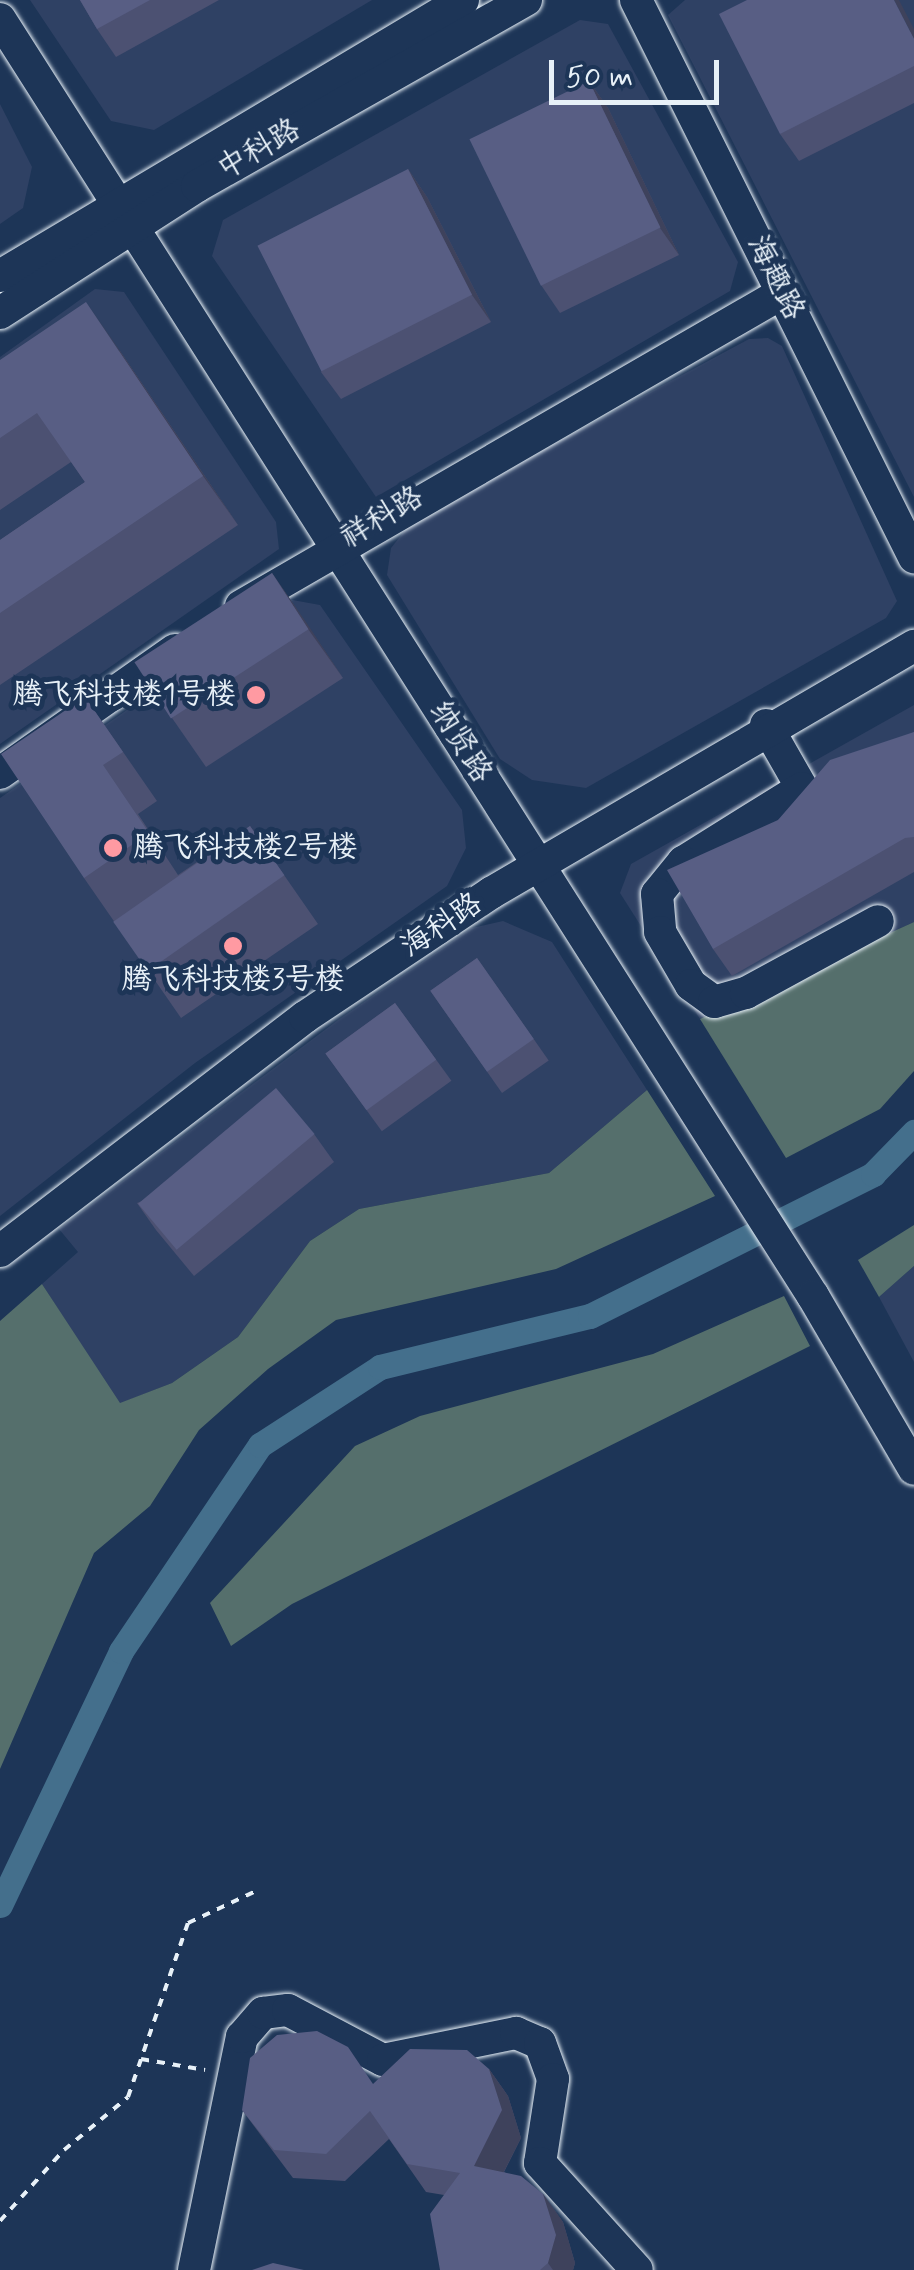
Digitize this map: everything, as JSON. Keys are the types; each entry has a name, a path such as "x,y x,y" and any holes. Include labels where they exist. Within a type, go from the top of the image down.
{"street":[{"name":"中科路","path":"0,314 124,214 463,0"},
{"name":"中科路","path":"0,276 526,0"},
{"name":"海趣路","path":"636,0 914,556"},
{"name":"纳贤路","path":"0,19 814,1296 914,1468"},
{"name":"祥科路","path":"0,773 336,546 782,293"},
{"name":"海科路","path":"0,1251 304,1017 538,864 766,725 914,646"},
{"path":"766,725 802,788"},
{"path":"834,773 802,788 683,862 657,894 660,932 690,985 714,1002 746,993 878,921"},
{"path":"194,2270 247,2029 277,2010 383,2060 528,2034 548,2050 554,2080 540,2163 638,2270"}],"path":[{"path":"0,2221 64,2150 128,2098 188,1923 256,1891"},
{"path":"141,2059 234,2075"}],"shaded area":[{"path":"30,0 372,0 154,130 111,121"},
{"path":"685,0 914,0 914,497 668,15"},
{"path":"580,20 608,24 738,262 730,291 376,497 212,256 223,220"},
{"path":"0,104 32,167 23,208 0,224"},
{"path":"95,289 124,292 276,522 279,549 0,744 0,357"},
{"path":"768,338 782,346 897,601 886,618 586,788 532,780 500,759 387,575 391,548 411,523 498,474 749,339"},
{"path":"287,599 320,605 462,810 466,848 447,886 195,1063 0,1216 0,798"},
{"path":"914,705 914,922 700,1019 620,893 631,864"},
{"path":"503,921 552,942 647,1090 549,1173 359,1209 310,1241 238,1337 172,1383 119,1404 42,1284 78,1252 59,1229 338,1020 472,928"},
{"path":"914,1266 914,1362 879,1297"}],"green space":[{"path":"914,922 914,1071 880,1109 786,1158 700,1019"},
{"path":"647,1090 715,1196 556,1269 336,1320 268,1369 199,1430 150,1506 94,1553 0,1769 0,1321 42,1284 120,1403 172,1383 238,1337 310,1241 359,1209 549,1173"},
{"path":"914,1225 914,1266 879,1297 858,1260"},
{"path":"784,1296 810,1346 292,1604 231,1646 210,1603 355,1446 420,1416 653,1354"}],"building":[{"path":"80,0 150,0 97,29"},
{"path":"747,0 894,0 914,39 914,66 780,134 719,14"},
{"path":"589,81 660,228 541,286 469,139"},
{"path":"408,169 472,295 321,371 257,246"},
{"path":"86,302 203,476 0,613 0,540 85,482 37,413 0,438 0,360"},
{"path":"272,573 308,629 171,719 134,662"},
{"path":"85,697 123,752 103,765 149,833 84,878 1,754"},
{"path":"914,732 914,837 905,838 713,949 667,870 778,820 830,760"},
{"path":"250,826 284,875 148,971 113,922"},
{"path":"477,958 534,1039 487,1072 430,991"},
{"path":"395,1003 436,1060 367,1110 325,1054"},
{"path":"276,1088 315,1134 177,1250 138,1204"},
{"path":"317,2031 348,2047 373,2084 410,2049 467,2050 489,2069 502,2110 474,2166 521,2176 543,2194 556,2235 548,2263 540,2270 440,2270 430,2214 460,2173 407,2164 370,2111 326,2154 274,2150 242,2110 250,2058 277,2035"},
{"path":"273,2263 304,2270 252,2270"}],"waterway":[{"path":"0,1905 121,1651 260,1445 380,1367 590,1316 873,1174 914,1132"}],"place":[{"name":"腾飞科技楼1号楼","path":"256,695"},
{"name":"腾飞科技楼2号楼","path":"113,848"},
{"name":"腾飞科技楼3号楼","path":"233,946"}]}
